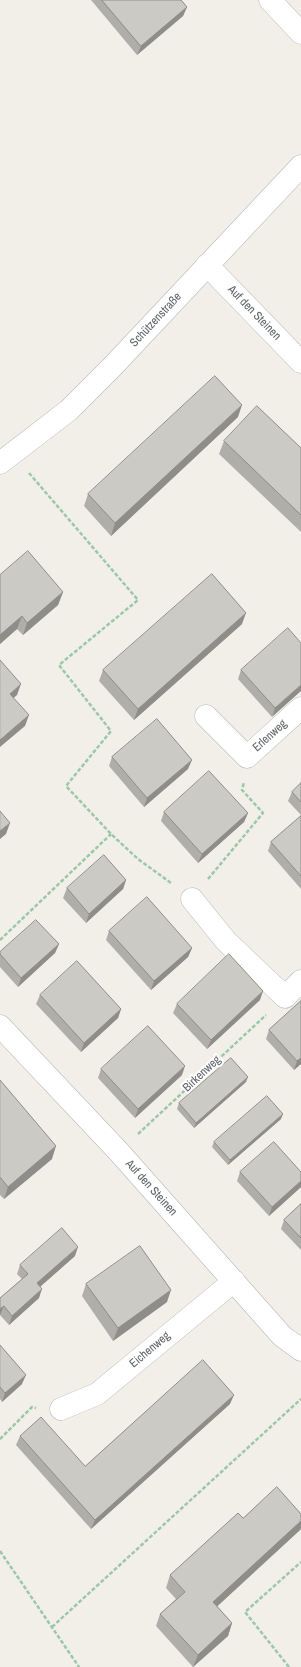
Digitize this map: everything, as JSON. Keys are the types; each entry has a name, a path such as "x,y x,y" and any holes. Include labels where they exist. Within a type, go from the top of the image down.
{"street":[{"path":"270,0 301,33"},
{"name":"Schützenstraße","path":"6,459 69,410 112,367 301,166"},
{"name":"Auf den Steinen","path":"207,265 301,362"},
{"name":"Erlenweg","path":"206,716 247,757 301,708"},
{"path":"192,898 226,941 285,997 301,981"},
{"name":"Auf den Steinen","path":"0,1026 119,1152 282,1336 301,1350"},
{"name":"Eichenweg","path":"61,1409 97,1394 234,1281"}],"path":[{"path":"6,459 31,475 138,600 59,665 111,732 66,786 111,834 138,859 192,898 263,813 242,790 247,757"},
{"path":"0,940 111,834"},
{"name":"Birkenweg","path":"119,1152 285,997"},
{"path":"52,1627 301,1399"},
{"path":"0,1439 32,1407 61,1409"},
{"path":"0,1551 79,1667"},
{"path":"289,1667 245,1612 301,1562"}],"building":[{"path":"102,0 181,0 187,7 141,46"},
{"path":"215,376 242,405 115,523 88,494"},
{"path":"257,406 301,448 301,515 224,441"},
{"path":"28,551 63,592 27,623 22,616 0,635 0,575"},
{"path":"212,574 246,613 138,709 103,670"},
{"path":"288,628 301,643 301,685 275,708 241,670"},
{"path":"0,660 21,684 10,694 29,715 0,740"},
{"path":"157,719 192,760 147,798 112,757"},
{"path":"209,771 248,813 202,854 164,812"},
{"path":"301,783 301,802 292,792"},
{"path":"0,811 10,823 0,831"},
{"path":"301,816 301,876 271,842"},
{"path":"104,855 126,880 89,914 67,888"},
{"path":"147,897 192,948 154,981 109,931"},
{"path":"36,920 59,944 21,978 0,954 0,952"},
{"path":"229,954 263,991 211,1040 177,1004"},
{"path":"77,961 121,1009 84,1043 40,995"},
{"path":"301,1001 301,1058 297,1061 269,1030"},
{"path":"148,1026 185,1066 138,1109 101,1069"},
{"path":"231,1058 248,1077 196,1123 179,1103"},
{"path":"0,1080 56,1146 8,1187 0,1177"},
{"path":"267,1096 283,1114 230,1160 214,1142"},
{"path":"274,1142 301,1172 301,1181 272,1207 240,1172"},
{"path":"301,1204 301,1238 284,1220"},
{"path":"62,1228 78,1247 37,1283 42,1289 12,1316 4,1306 0,1309 0,1298 28,1274 20,1265"},
{"path":"140,1246 171,1290 118,1328 86,1284"},
{"path":"0,1345 26,1375 5,1393 0,1387"},
{"path":"203,1360 234,1395 95,1520 20,1436 41,1417 85,1466"},
{"path":"277,1487 301,1514 301,1521 213,1602 232,1623 198,1655 160,1614 185,1592 170,1575 238,1513 243,1518"}]}
